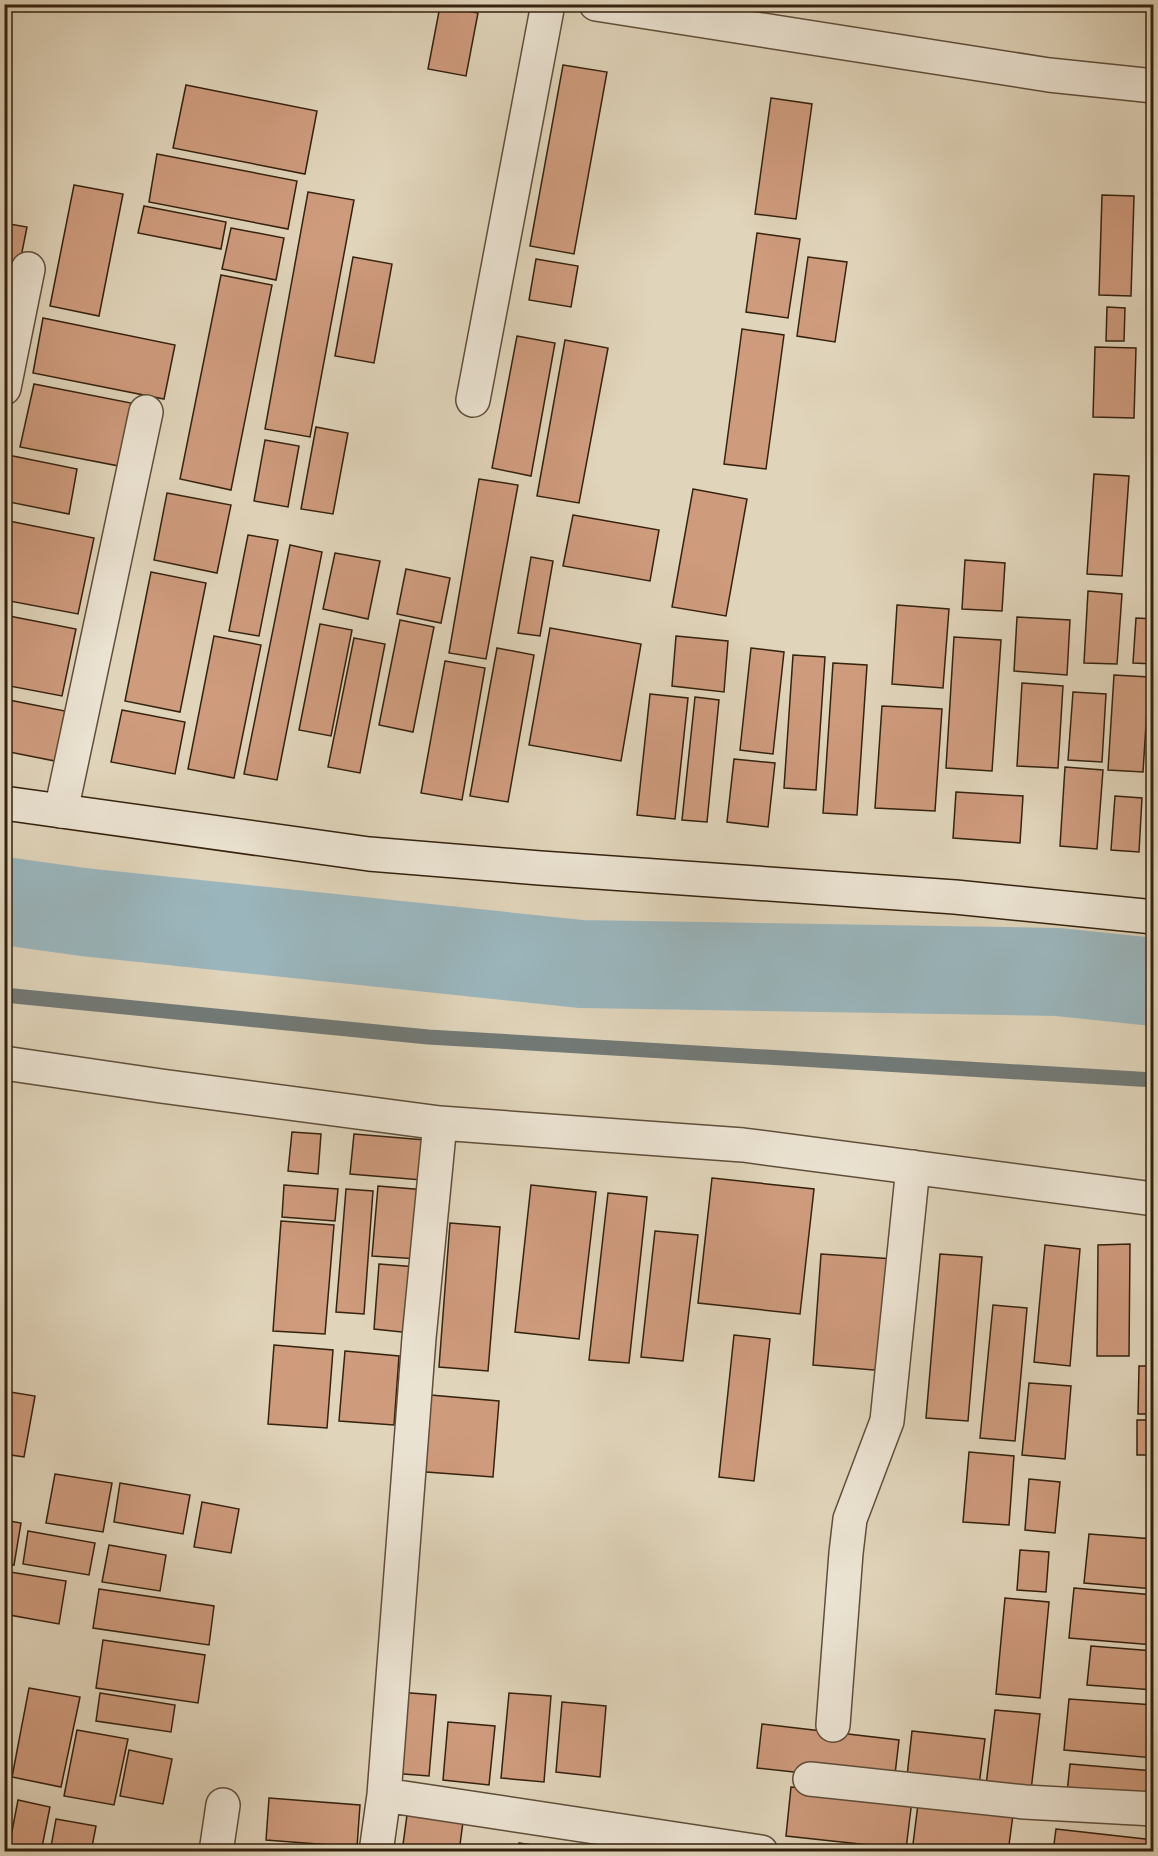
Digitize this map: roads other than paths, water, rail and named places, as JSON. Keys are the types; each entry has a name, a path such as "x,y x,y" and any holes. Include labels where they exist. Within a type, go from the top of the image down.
{"street":[{"path":"473,400 548,4"},
{"path":"596,4 1049,75 1154,86"},
{"path":"4,388 28,269"},
{"path":"61,811 146,412"},
{"path":"4,803 369,854 955,897 1154,917"},
{"path":"4,1063 440,1123 743,1145 1154,1199"},
{"path":"376,1851 384,1795 419,1338 440,1123"},
{"path":"833,1725 850,1519 887,1421 914,1167"},
{"path":"810,1779 1025,1802 1154,1809"},
{"path":"384,1795 761,1851"},
{"path":"216,1851 223,1805"}],"waterway":[{"path":"4,901 83,912 581,964 1058,972 1154,982"},
{"path":"4,995 428,1037 1154,1080"}]}
